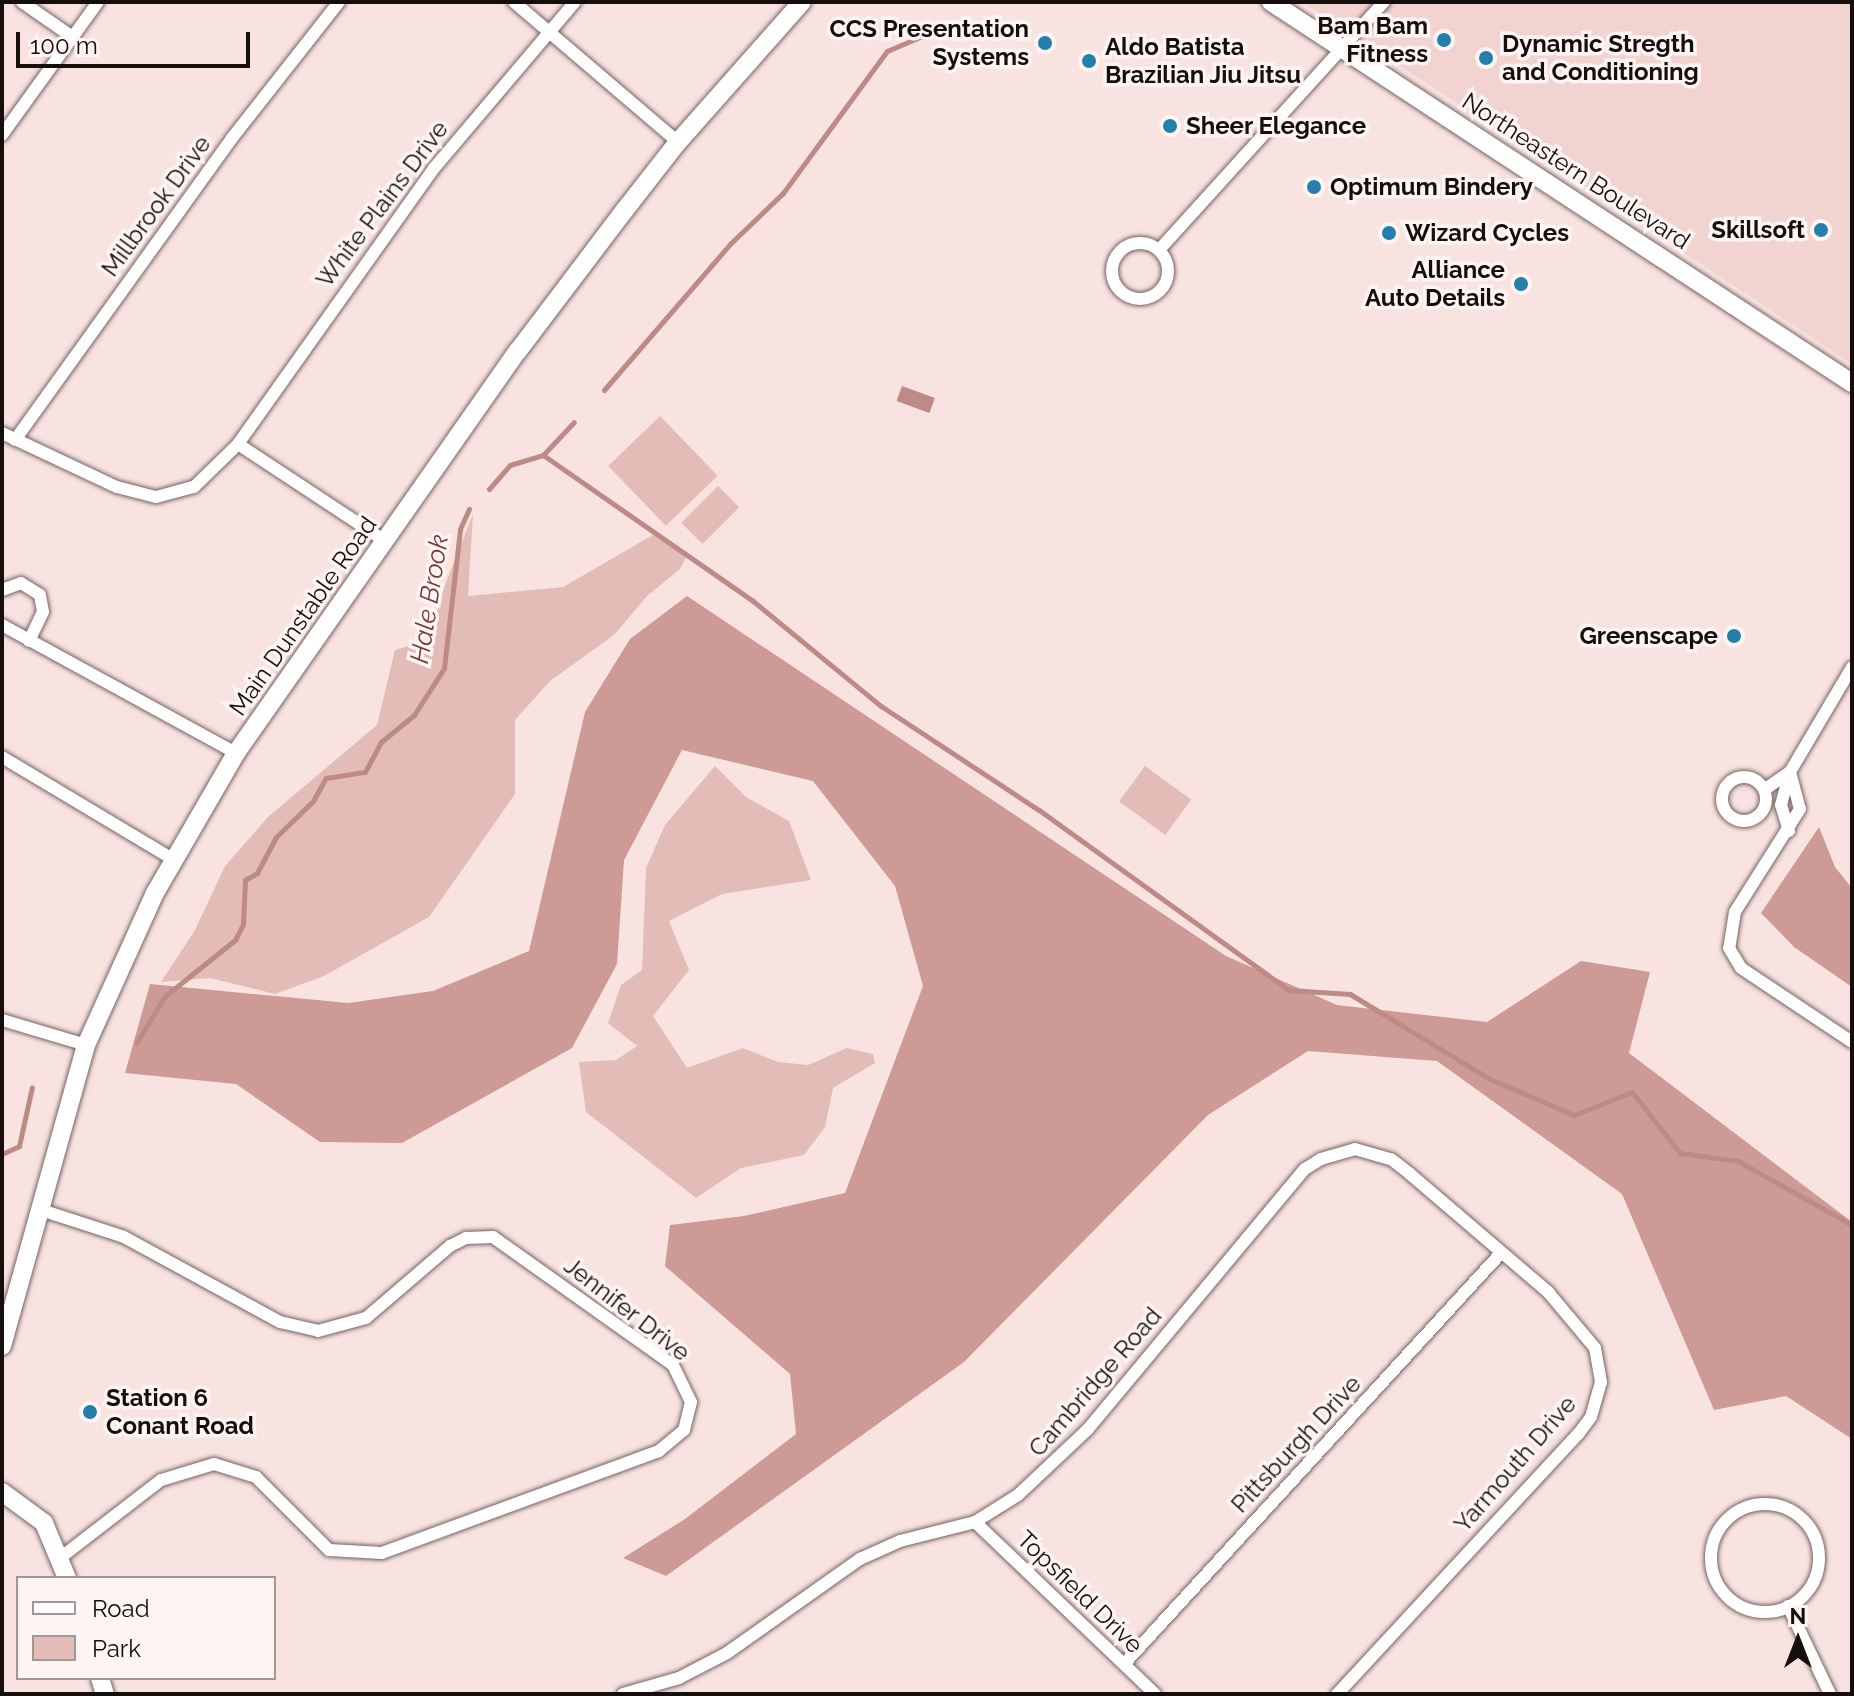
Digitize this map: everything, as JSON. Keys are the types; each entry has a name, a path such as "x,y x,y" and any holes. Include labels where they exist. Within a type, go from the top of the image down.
{"main road":[{"name":"Main Dunstable Road","path":"2,1346 86,1045 174,860 236,753 518,351 678,142 802,2"},
{"name":"Northeastern Boulevard","path":"1271,2 1852,383"},
{"path":"2,1492 44,1523 66,1576"}],"street":[{"path":"22,2 71,36"},
{"path":"2,135 98,2"},
{"name":"Millbrook Drive","path":"15,440 232,138 339,2"},
{"path":"514,2 678,142"},
{"name":"White Plains Drive","path":"2,433 117,487 156,497 194,487 238,444 416,192 575,2"},
{"path":"1159,250 1384,2"},
{"path":"1140,243 1159,250 1168,271 1161,289 1143,298 1124,293 1112,275 1119,253 1140,243"},
{"path":"238,444 385,541"},
{"path":"2,590 21,583 40,595 43,612 29,641"},
{"path":"2,625 236,753"},
{"path":"1789,831 1781,805 1790,772 1852,667"},
{"path":"2,757 174,860"},
{"path":"1764,790 1790,772"},
{"path":"1790,772 1800,809 1789,831 1735,912 1729,948 1741,968 1852,1042"},
{"path":"2,1020 86,1045"},
{"name":"Cambridge Road","path":"623,1694 679,1678 727,1653 860,1559 900,1541 975,1522 1060,1459 1274,1203 1321,1159 1355,1149 1391,1159 1501,1253"},
{"name":"Jennifer Drive","path":"38,1209 124,1237 280,1322 318,1331 366,1318 450,1246 466,1238 493,1237 673,1365 691,1402 684,1430 659,1451 382,1553 329,1550 270,1487 244,1470 214,1464 161,1480 60,1558"},
{"name":"Pittsburgh Drive","path":"1124,1664 1501,1253"},
{"name":"Yarmouth Drive","path":"1337,1694 1578,1434 1598,1400 1600,1365 1586,1334 1501,1253"},
{"path":"1763,1504 1780,1506 1796,1514 1813,1533 1819,1558 1816,1575 1788,1606 1761,1612 1743,1607 1716,1583 1711,1547 1718,1530 1738,1511 1763,1504"},
{"name":"Topsfield Drive","path":"975,1522 1155,1694"},
{"path":"1788,1606 1830,1694"}],"shaded area":[{"path":"1302,2 1852,2 1852,364 1519,144"},
{"path":"902,386 935,398 929,413 897,401"},
{"path":"687,596 1226,956 1337,1005 1487,1022 1581,961 1650,972 1629,1053 1852,1222 1852,1439 1786,1396 1714,1410 1622,1194 1437,1061 1308,1051 1208,1115 964,1362 666,1576 623,1558 685,1519 796,1434 790,1374 665,1266 670,1225 744,1216 845,1193 923,986 895,886 813,781 682,750 624,860 617,964 572,1048 402,1143 320,1142 236,1084 125,1073 150,984 348,1003 433,991 529,951 585,712 630,639"},
{"path":"1819,827 1835,867 1852,888 1852,987 1794,947 1761,913"}],"green space":[{"path":"660,416 718,476 666,526 608,466"},
{"path":"718,486 739,507 702,544 681,523"},
{"path":"473,514 468,596 563,587 658,532 688,554 680,569 647,596 614,635 550,681 515,720 515,794 429,917 324,976 275,994 210,978 161,982 195,930 225,866 268,817 377,725 395,650 431,640 441,595"},
{"path":"715,766 746,797 789,821 811,880 722,894 669,921 689,970 653,1016 687,1068 743,1048 778,1062 808,1065 847,1048 873,1054 875,1063 833,1088 825,1127 804,1155 741,1168 696,1198 586,1112 579,1062 616,1060 637,1046 608,1023 621,985 642,970 646,868 665,825"},
{"path":"1145,766 1191,800 1165,835 1119,802"}],"waterway":[{"name":"Hale Brook","path":"604,390 731,243 783,193 887,51 946,26"},
{"name":"Hale Brook","path":"489,489 510,465 543,455 574,422"},
{"path":"543,455 753,601 881,706 1039,810 1289,990 1350,994 1490,1079 1574,1115 1632,1092 1680,1153 1738,1161 1852,1225"},
{"name":"Hale Brook","path":"137,1042 165,996 235,940 243,924 245,880 257,873 276,837 313,801 326,778 365,772 381,742 414,715 444,668 460,529 469,509"},
{"name":"Hale Brook","path":"2,1154 19,1146 32,1087"}],"place":[{"name":"Bam Bam Fitness","path":"1444,40"},
{"name":"CCS Presentation Systems","path":"1045,43"},
{"name":"Dynamic Stregth and Conditioning","path":"1486,58"},
{"name":"Aldo Batista Brazilian Jiu Jitsu","path":"1089,61"},
{"name":"Sheer Elegance","path":"1170,126"},
{"name":"Optimum Bindery","path":"1314,187"},
{"name":"Skillsoft","path":"1821,230"},
{"name":"Wizard Cycles","path":"1389,233"},
{"name":"Alliance Auto Details","path":"1521,284"},
{"name":"Greenscape","path":"1734,636"},
{"name":"Station 6 Conant Road","path":"90,1412"}]}
